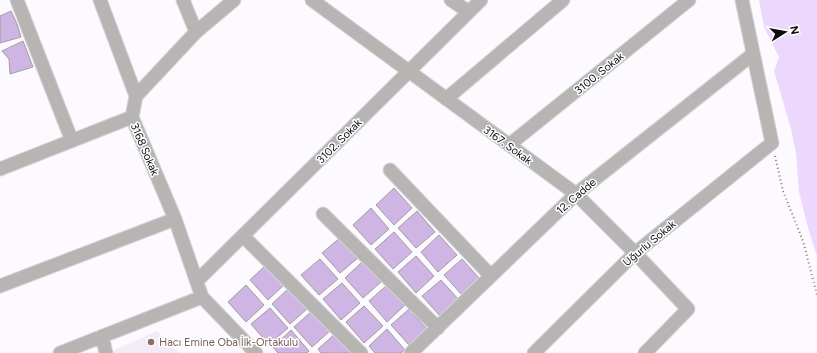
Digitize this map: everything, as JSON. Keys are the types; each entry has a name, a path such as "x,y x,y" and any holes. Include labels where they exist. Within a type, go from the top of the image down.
{"street":[{"path":"17,0 72,140"},
{"path":"100,0 136,96 196,32 234,0"},
{"path":"182,0 196,32"},
{"name":"3167. Sokak","path":"312,0 576,194 636,253 688,309 645,353"},
{"path":"451,0 469,12"},
{"name":"3102. Sokak","path":"197,281 481,0"},
{"path":"446,99 563,0"},
{"name":"3100. Sokak","path":"509,145 689,0"},
{"path":"742,0 772,143"},
{"name":"12. Cadde","path":"412,353 576,194 753,54"},
{"name":"3168 Sokak","path":"136,96 132,117 175,219 202,297"},
{"path":"0,169 132,117"},
{"name":"Uğurlu Sokak","path":"534,353 636,253 772,143"},
{"path":"390,170 491,276"},
{"path":"323,214 438,328"},
{"path":"0,286 175,219"},
{"path":"243,236 362,353"},
{"path":"60,353 202,297 256,353"},
{"path":"102,336 106,353"}],"path":[{"path":"772,143 783,191 803,241 817,294"}],"shaded area":[{"path":"759,0 817,0 817,256 799,192 796,153 791,129 774,71 779,57 764,27"},
{"name":"Hacı Emine Oba İlk-Ortakulu","path":"157,331 179,353 114,353 114,350"}],"building":[{"path":"11,11 21,37 0,43 0,16"},
{"path":"23,41 33,67 10,74 9,59 2,51"},
{"path":"394,188 412,208 394,225 376,205"},
{"path":"371,208 389,229 371,245 353,225"},
{"path":"417,211 435,232 416,248 398,228"},
{"path":"394,232 412,252 393,269 375,249"},
{"path":"439,235 457,255 438,272 421,252"},
{"path":"341,237 359,257 340,273 322,253"},
{"path":"416,256 434,276 416,293 398,272"},
{"path":"320,259 338,279 319,295 301,275"},
{"path":"462,259 480,279 462,295 444,275"},
{"path":"363,261 381,282 363,298 345,278"},
{"path":"268,263 286,283 268,300 250,280"},
{"path":"441,280 459,300 440,316 422,296"},
{"path":"342,283 360,303 341,320 323,299"},
{"path":"246,285 264,305 246,322 228,302"},
{"path":"387,285 405,305 387,322 369,301"},
{"path":"290,287 308,308 290,324 272,304"},
{"path":"364,306 383,326 364,343 346,322"},
{"path":"270,308 288,328 269,345 251,324"},
{"path":"409,309 427,329 409,345 391,325"},
{"path":"313,310 331,330 312,347 294,327"},
{"path":"387,329 405,350 401,353 375,353 369,346"},
{"path":"291,330 309,351 307,353 278,353 273,347"},
{"path":"336,333 354,353 321,353 318,349"}],"place":[{"name":"Hacı Emine Oba İlk-Ortakulu","path":"151,342"}]}
